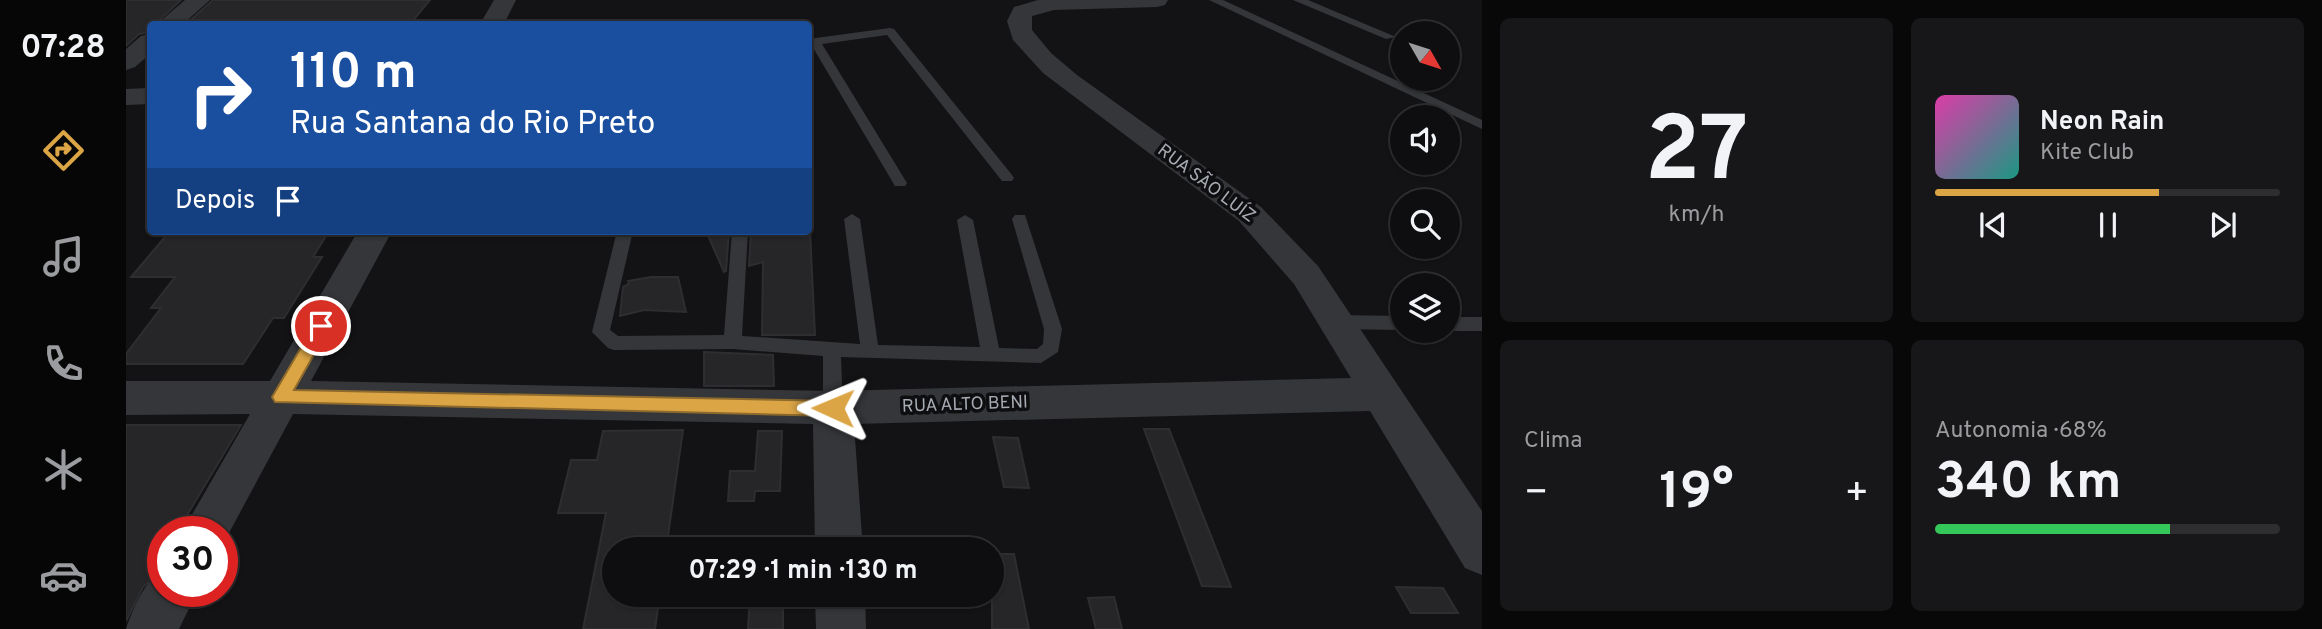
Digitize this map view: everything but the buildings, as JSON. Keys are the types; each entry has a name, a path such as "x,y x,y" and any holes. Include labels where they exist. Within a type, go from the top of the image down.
{"street":[{"path":"173,21 199,0"},
{"path":"494,21 505,0"},
{"path":"1137,0 1157,0"},
{"name":"RUA SÃO LUÍZ","path":"1137,0 1053,3 1022,12 1018,30 1041,57 1068,81 1250,214 1306,275 1482,552"},
{"path":"126,62 147,44"},
{"path":"126,97 147,96"},
{"path":"214,516 373,235"},
{"name":"RUA ALTO BENI","path":"126,398 281,397 833,408 1384,394"},
{"path":"833,408 838,537"},
{"path":"150,629 163,607"},
{"path":"841,607 842,629"}],"lane":[{"path":"1214,0 1482,125"},
{"path":"1298,0 1390,37"},
{"path":"900,183 812,43 890,31 1007,178"},
{"path":"852,219 870,352"},
{"path":"624,235 601,332 614,343 733,342 870,352 1041,356 1052,347 1053,329 1020,219"},
{"path":"964,220 991,355"},
{"path":"733,342 740,235"},
{"path":"1338,322 1390,323"},
{"path":"1460,324 1482,324"},
{"path":"832,350 833,408"}],"route":[{"path":"321,326 281,397 474,403 833,408"}]}
